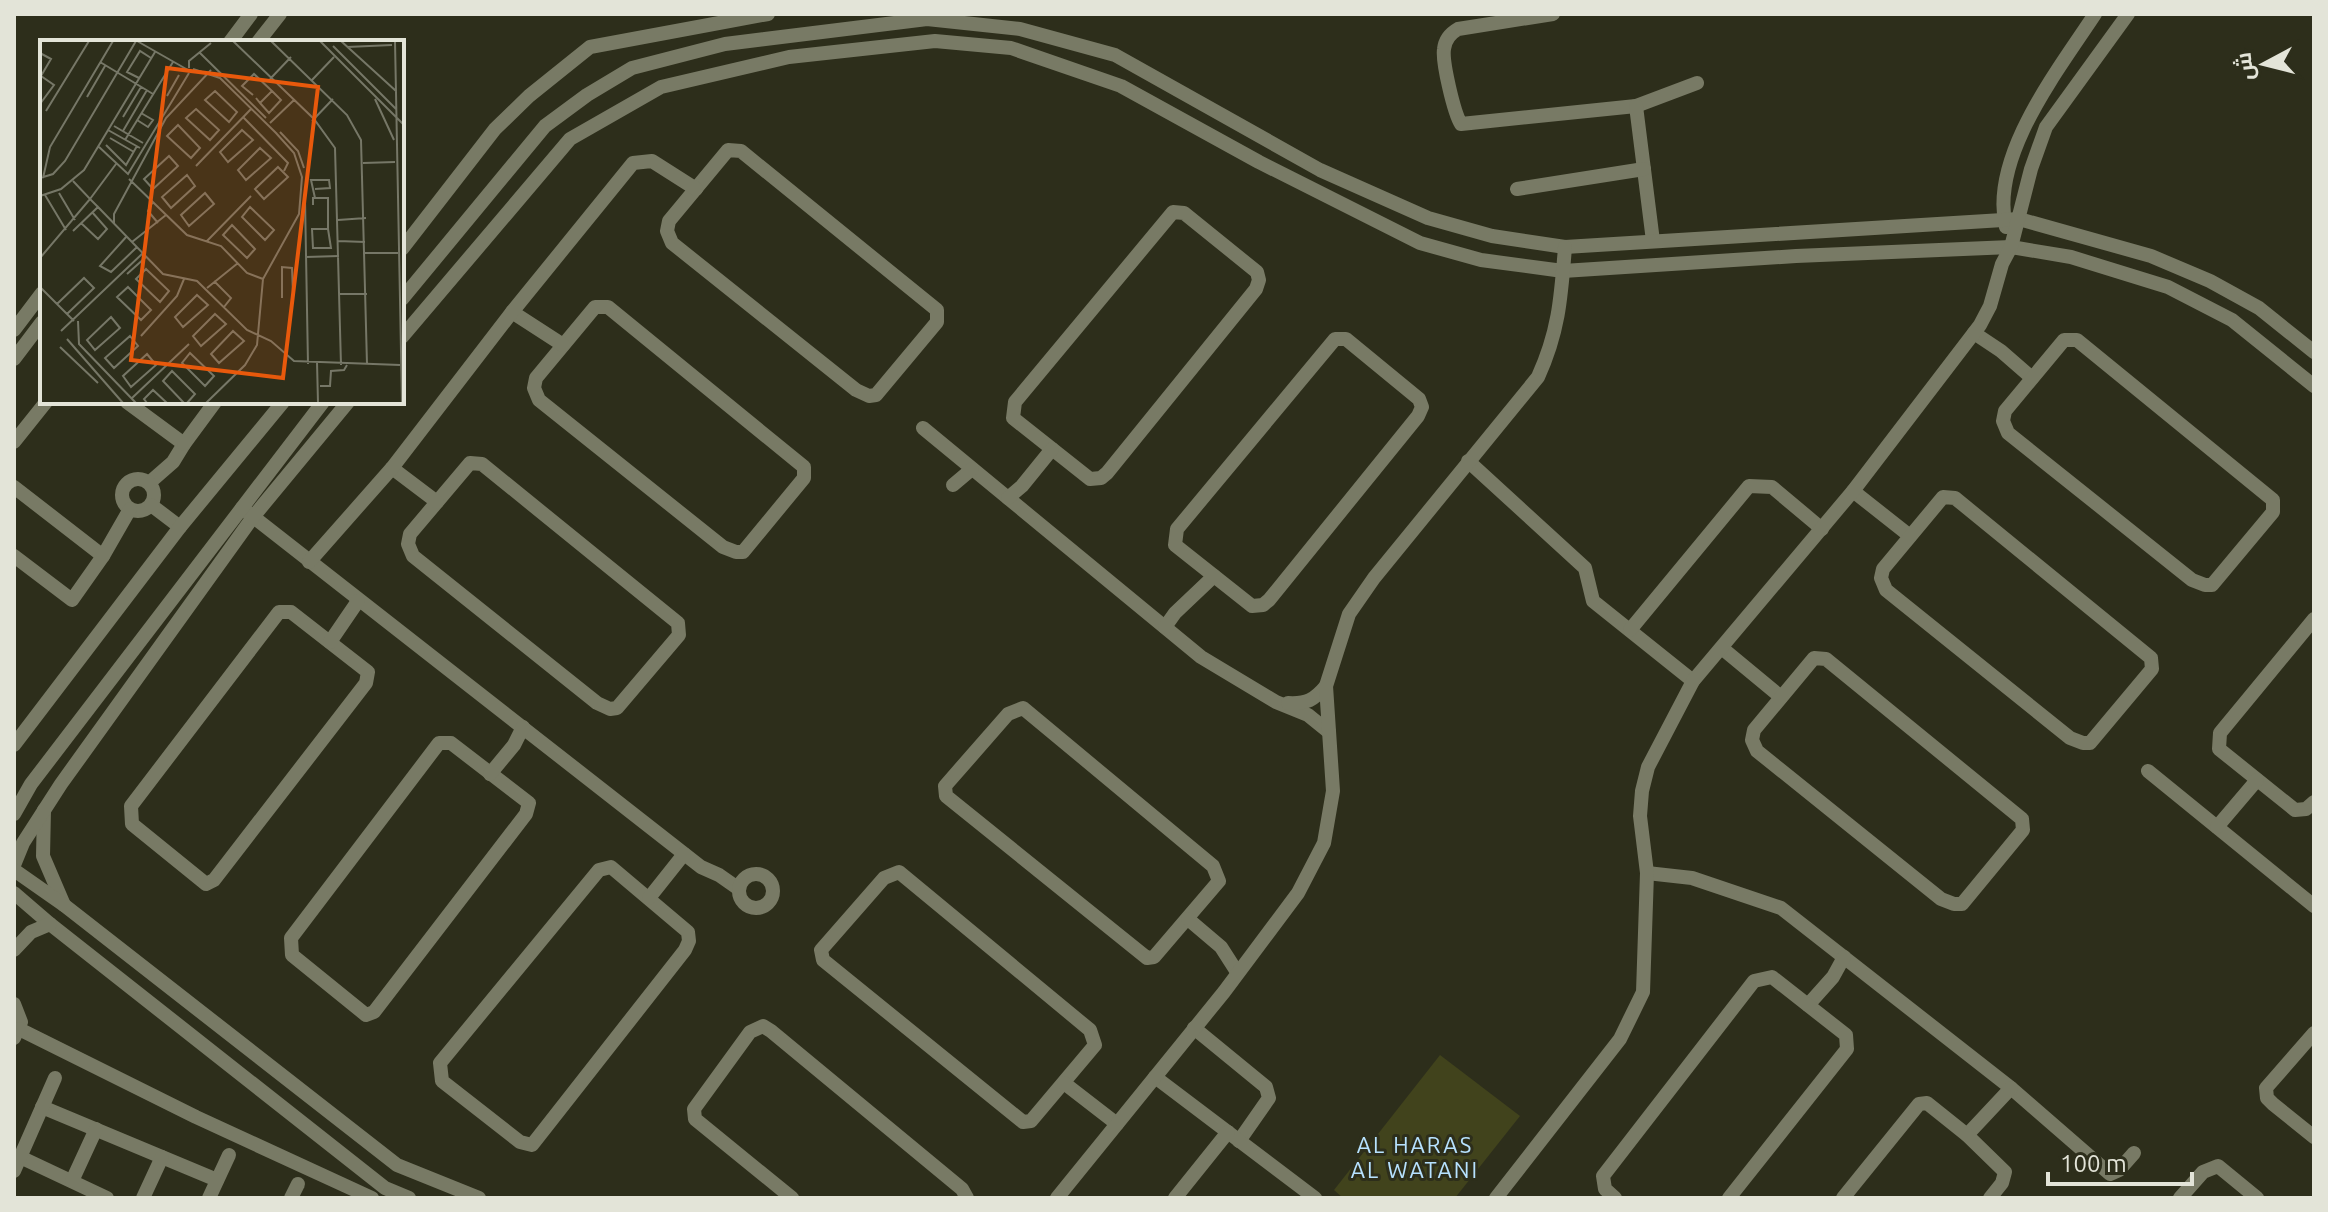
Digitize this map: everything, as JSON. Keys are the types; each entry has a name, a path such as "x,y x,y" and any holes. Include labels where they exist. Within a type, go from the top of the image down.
{"street":[{"path":"404,246 495,129 529,96 590,47 768,14"},
{"path":"1553,14 1458,29 1451,33 1444,47 1445,69 1455,114 1461,124 1636,106 1697,83"},
{"path":"2011,247 2004,218 2006,183 2014,152 2029,116 2095,14"},
{"path":"1505,1195 1620,1039 1643,992 1647,873 1640,816 1645,779 1648,767 1693,681 1853,491 1974,333 1990,306 2002,264 2011,247 2031,169 2046,127 2128,14"},
{"path":"231,40 244,16 260,38 276,15"},
{"path":"404,297 545,126 587,95 632,68 725,44 927,19 1020,29 1115,55 1320,170 1428,218 1492,236 1565,247 2019,219 2151,256 2210,281 2259,308 2314,352"},
{"path":"404,335 570,139 661,87 789,57 935,41 1011,48 1121,86 1259,162 1420,243 1481,260 1563,271 1796,256 2011,247 2071,257 2168,287 2232,320 2314,386"},
{"path":"1636,106 1653,241"},
{"path":"728,150 741,151 937,310 937,322 876,395 869,396 856,390 672,243 667,231 669,221 696,189 728,150"},
{"path":"309,562 392,468 512,312 633,163 652,161 696,189"},
{"path":"1517,189 1644,169"},
{"path":"1173,212 1184,213 1257,272 1259,280 1256,289 1107,473 1101,478 1090,479 1052,449 1013,418 1015,402 1173,212"},
{"path":"1064,1196 1298,893 1324,843 1333,791 1326,686 1349,614 1374,578 1538,377 1553,342 1559,316 1565,247"},
{"path":"14,330 40,296"},
{"path":"595,307 608,307 804,467 804,478 743,552 723,547 539,400 534,388 536,378 563,345 595,307"},
{"path":"512,312 563,345"},
{"path":"14,359 40,325"},
{"path":"1974,333 2032,378"},
{"path":"1335,339 1346,339 1419,399 1422,407 1418,416 1263,605 1252,606 1214,576 1175,545 1177,529 1335,339"},
{"path":"2064,340 2077,340 2273,500 2273,512 2212,585 2192,580 2008,433 2003,421 2005,411 2032,378 2064,340"},
{"path":"14,442 44,404"},
{"path":"130,404 184,444"},
{"path":"149,483 173,462 214,404"},
{"path":"14,745 180,527 281,404"},
{"path":"322,404 44,810 23,843 14,868 397,1165 479,1198"},
{"path":"14,814 31,784 248,513 346,404"},
{"path":"923,428 1201,657 1276,702 1308,715 1329,732"},
{"path":"1008,498 1052,449"},
{"path":"1468,461 1585,568 1593,601 1693,681"},
{"path":"470,463 482,464 678,623 679,635 617,708 610,709 597,703 413,556 408,544 410,534 437,502 470,463"},
{"path":"392,468 437,502"},
{"path":"953,485 972,469"},
{"path":"139,478 149,483 154,496 151,505 141,511 130,509 121,496 124,485 139,478"},
{"path":"1630,630 1749,486 1772,487 1822,529"},
{"path":"14,487 103,556"},
{"path":"1853,491 1910,536"},
{"path":"1943,497 1955,498 2151,658 2152,669 2090,743 2070,738 1886,590 1881,578 1883,569 1910,536 1943,497"},
{"path":"151,505 180,527"},
{"path":"14,556 72,600 103,556 130,509"},
{"path":"248,513 684,854 739,889"},
{"path":"1165,627 1175,613 1214,576"},
{"path":"330,642 358,601"},
{"path":"279,612 291,612 330,642 368,672 366,683 214,880 206,884 132,824 131,806 279,612"},
{"path":"2314,619 2220,733 2218,740 2219,749 2295,810 2306,809 2314,802"},
{"path":"1723,649 1781,697"},
{"path":"1814,658 1826,659 2022,819 2023,830 1962,904 1941,899 1757,751 1752,740 1754,730 1781,697 1814,658"},
{"path":"1276,702 1305,703 1315,699 1326,686"},
{"path":"1023,708 1213,866 1219,881 1188,919 1160,953 1147,958 951,803 945,786 1008,714 1023,708"},
{"path":"490,774 514,745 523,727"},
{"path":"439,743 451,743 490,774 529,803 526,814 374,1012 366,1015 292,955 291,938 439,743"},
{"path":"2148,771 2314,906"},
{"path":"2217,827 2257,780"},
{"path":"44,810 43,856 64,905"},
{"path":"649,898 684,854"},
{"path":"611,867 649,898 688,932 689,941 685,950 532,1145 520,1142 442,1081 440,1063 599,870 611,867"},
{"path":"899,872 1090,1030 1095,1045 1064,1083 1036,1117 1023,1122 828,966 821,950 884,878 899,872"},
{"path":"1647,873 1692,878 1781,908 2011,1088 2110,1174 2119,1170 2134,1153"},
{"path":"14,893 385,1188 409,1198"},
{"path":"1188,919 1221,947 1237,972"},
{"path":"14,950 31,932 50,924"},
{"path":"1808,1005 1833,977 1844,957"},
{"path":"1615,1198 1605,1189 1603,1176 1754,981 1772,977 1846,1035 1847,1049 1729,1198"},
{"path":"14,1004 20,1016 17,1034 372,1198"},
{"path":"792,1198 695,1119 694,1109 750,1032 763,1026 962,1189 967,1198"},
{"path":"1175,1198 1269,1098 1266,1087 1194,1028"},
{"path":"2314,1033 2266,1088 2267,1098 2314,1137"},
{"path":"1155,1077 1315,1198"},
{"path":"55,1078 17,1164 72,1181 107,1198"},
{"path":"1064,1083 1117,1124"},
{"path":"1967,1135 2011,1088"},
{"path":"1843,1198 1919,1104 1927,1103 1967,1135 2005,1172 2002,1183 1990,1198"},
{"path":"42,1107 217,1180"},
{"path":"72,1181 96,1129"},
{"path":"209,1198 229,1155"},
{"path":"143,1198 162,1157"},
{"path":"2180,1198 2203,1172 2218,1166 2257,1198"}],"green space":[{"path":"1440,1055 1520,1116 1455,1198 1343,1198 1334,1190"}],"district":[{"name":"AL HARAS AL WATANI","path":"1415,1156"}]}
